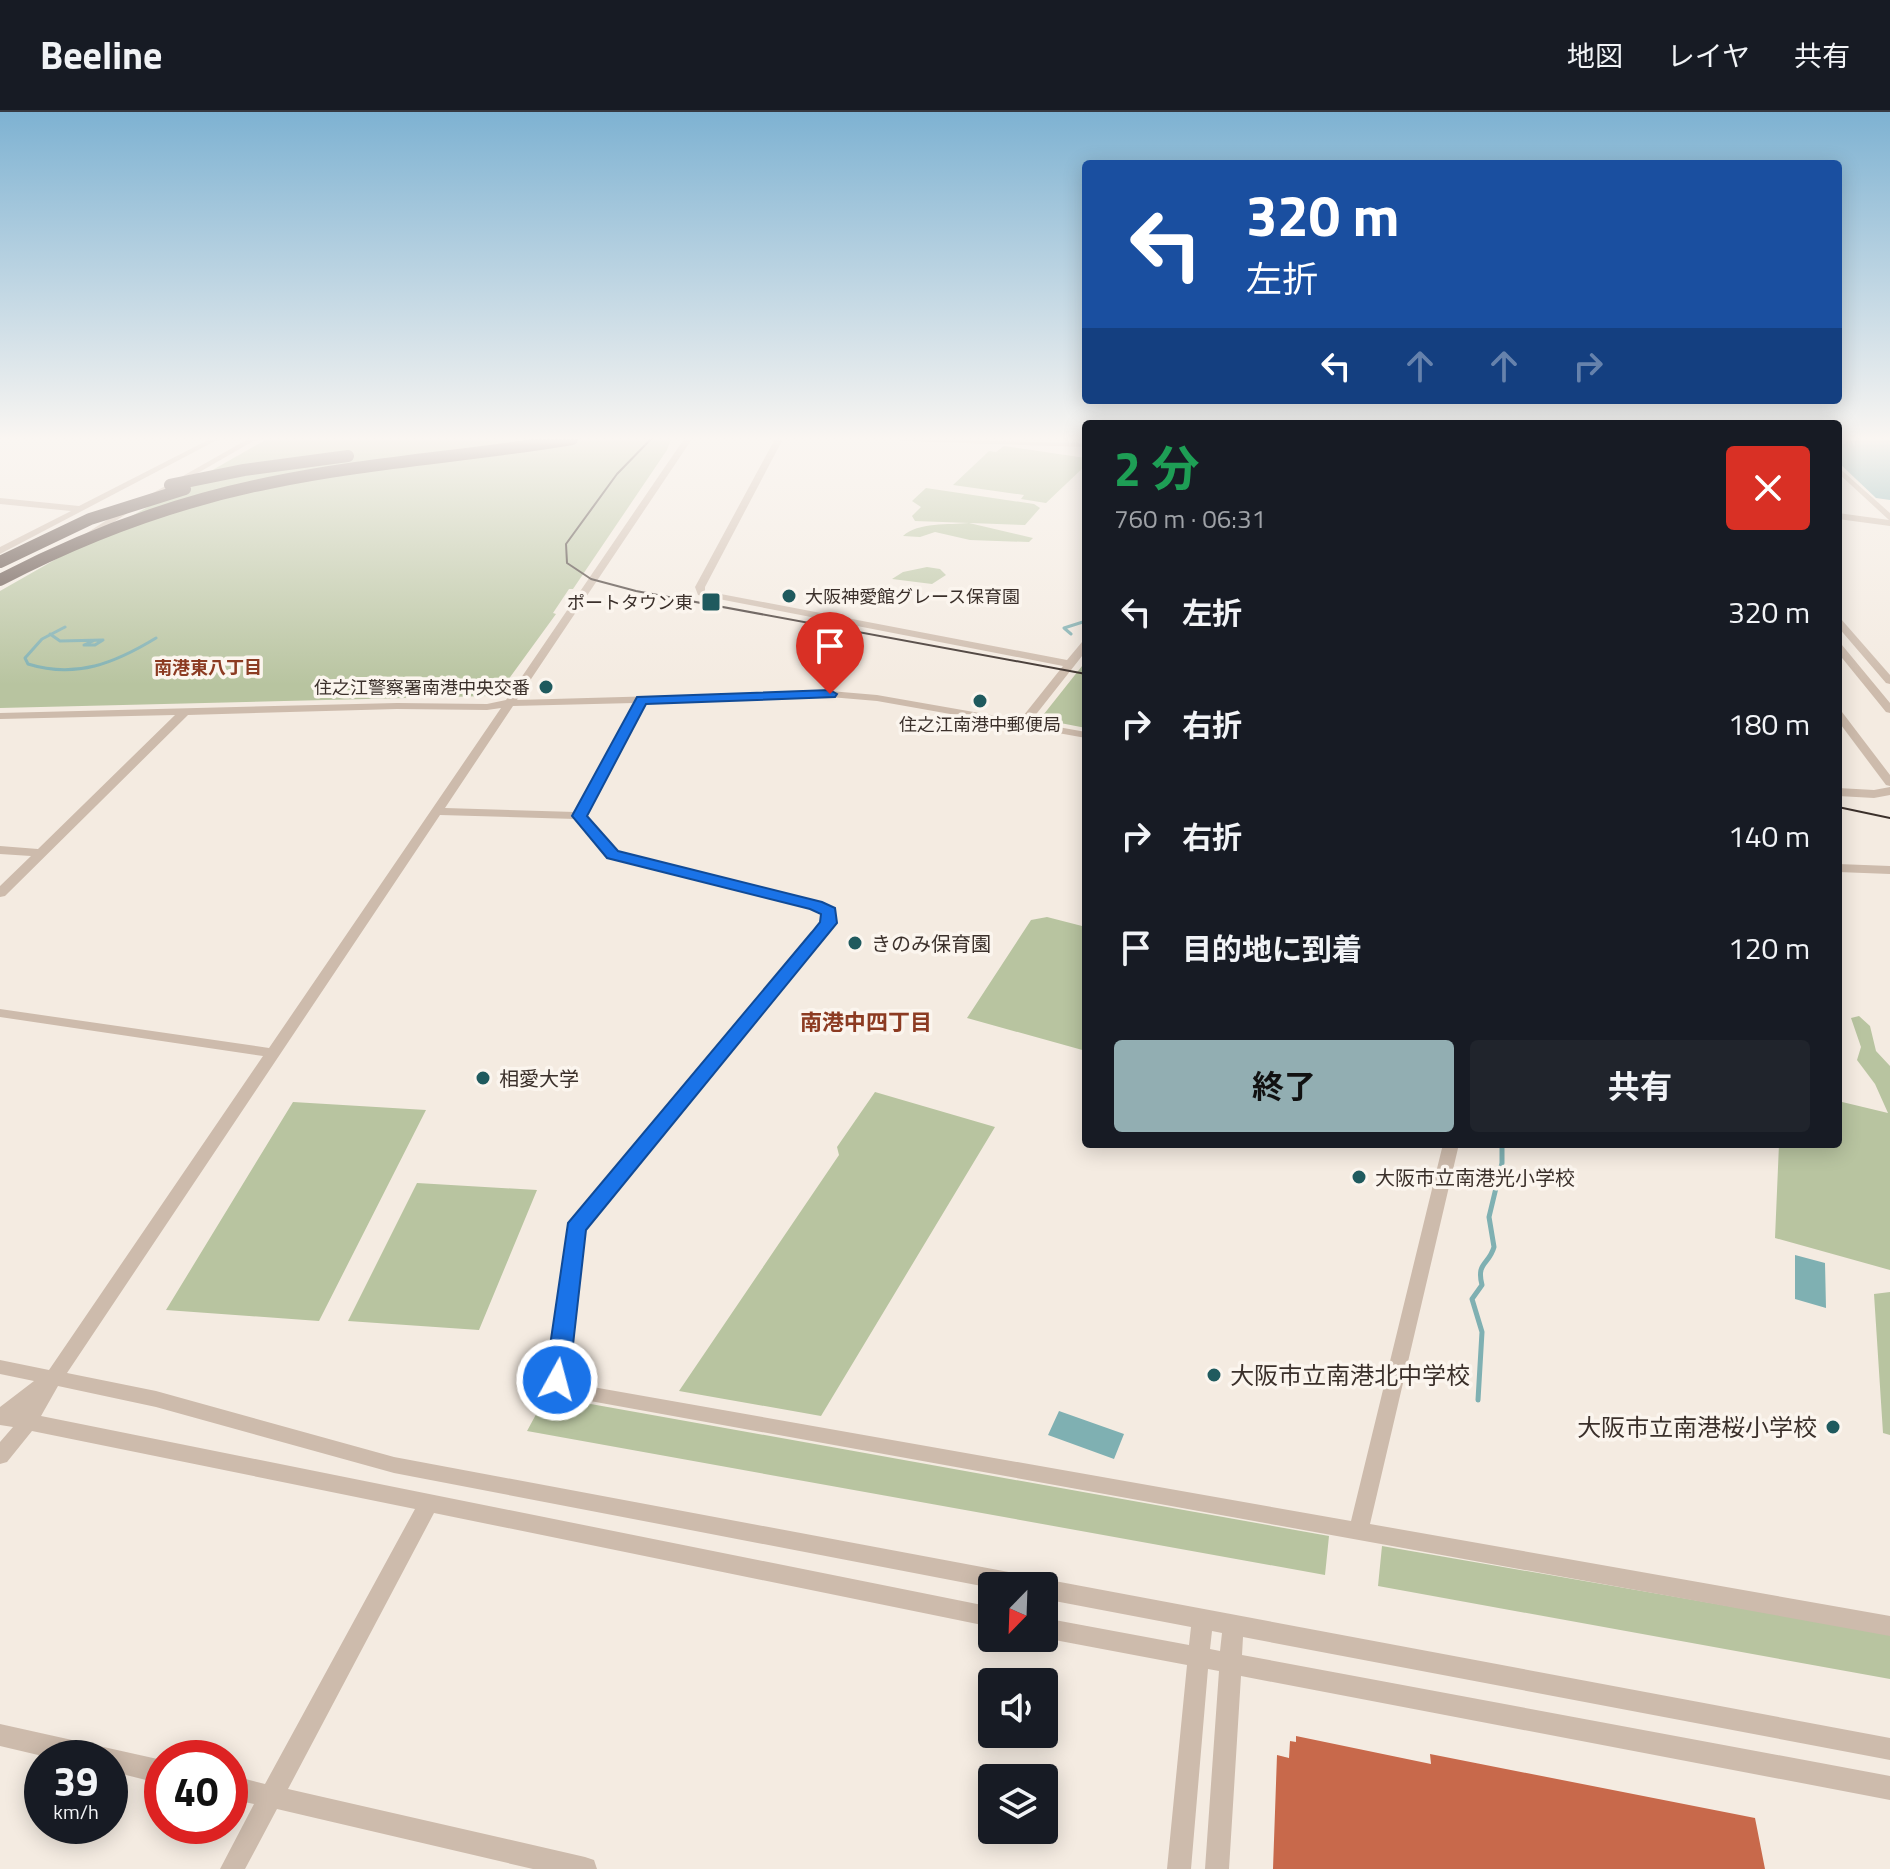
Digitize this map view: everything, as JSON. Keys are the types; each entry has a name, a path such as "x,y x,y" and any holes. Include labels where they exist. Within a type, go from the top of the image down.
{"highway":[{"path":"0,552 67,521"},
{"path":"0,562 86,521"},
{"path":"0,573 110,521"},
{"path":"0,580 56,551 131,521"}],"street":[{"path":"0,552 57,521"},
{"path":"0,587 110,521"},
{"path":"508,703 510,693 625,521"},
{"path":"0,1456 29,1421 54,1377 633,521"},
{"path":"735,521 700,587 701,593 1070,664"},
{"path":"1842,626 1890,683"},
{"path":"1022,724 1082,649"},
{"path":"1842,652 1890,710"},
{"path":"1869,684 1890,683"},
{"path":"0,716 397,706 472,707 508,703 830,694 877,698 1082,734"},
{"path":"579,816 641,700"},
{"path":"0,893 185,711"},
{"path":"1842,719 1890,783"},
{"path":"1842,792 1874,794 1890,791"},
{"path":"437,811 579,816 612,854 816,905 829,912 829,923 575,1228 557,1380 564,1390 1890,1626"},
{"path":"0,850 41,853"},
{"path":"1842,868 1890,870"},
{"path":"0,1013 273,1053"},
{"path":"1359,1530 1450,1148"},
{"path":"0,1367 156,1399 394,1465 978,1576"},
{"path":"0,1416 54,1377"},
{"path":"0,1416 978,1614"},
{"path":"232,1869 428,1504"},
{"path":"1058,1592 1890,1749"},
{"path":"1179,1869 1202,1618"},
{"path":"1217,1869 1233,1624"},
{"path":"1058,1631 1890,1788"},
{"path":"0,1735 24,1740"},
{"path":"248,1791 585,1869"}],"green space":[{"path":"123,521 619,521 500,691 488,696 0,708 0,591"},
{"path":"915,521 1029,521 1025,525"},
{"path":"969,523 1033,538 1029,542 970,540 935,532 920,537 903,536 925,526"},
{"path":"927,567 940,569 946,575 932,584 892,579 903,572"},
{"path":"1082,666 1082,727 1050,721 1044,714"},
{"path":"1047,917 1082,926 1082,1050 967,1018 1031,920"},
{"path":"1859,1016 1870,1026 1876,1051 1890,1066 1890,1270 1775,1238 1779,1148 1842,1148 1842,1102 1888,1113 1875,1084 1857,1060 1861,1047 1851,1018"},
{"path":"875,1092 995,1127 821,1416 679,1391 839,1155 837,1147"},
{"path":"293,1102 426,1110 319,1321 166,1310"},
{"path":"417,1183 537,1190 479,1330 348,1321"},
{"path":"1890,1292 1890,1435 1883,1433 1874,1294"},
{"path":"546,1396 1329,1536 1325,1575 527,1431"},
{"path":"1382,1546 1890,1634 1890,1679 1378,1586"}],"water":[{"path":"1795,1255 1825,1263 1826,1308 1795,1299"},
{"path":"1059,1411 1124,1434 1114,1459 1048,1435"}],"building":[{"path":"1296,1736 1431,1764 1430,1754 1755,1818 1765,1869 1273,1869 1277,1755 1289,1758 1290,1741 1296,1742"}],"waterway":[{"path":"1071,634 1064,628 1082,622"},
{"path":"51,634 65,627"},
{"path":"51,634 60,641 103,640 95,645 84,645 93,641"},
{"path":"51,634 42,639 25,658 28,664 62,670 95,666 125,655 156,638"},
{"path":"1478,1400 1482,1332 1472,1299 1482,1285 1482,1268 1494,1247 1489,1217 1502,1163 1502,1148"}],"tram line":[{"path":"583,521 566,544 567,563 591,579 636,591 1082,673"},
{"path":"1842,808 1890,818"}],"place":[{"name":"大阪神愛館グレース保育園","path":"789,596"},
{"name":"ポートタウン東","path":"711,602"},
{"name":"住之江警察署南港中央交番","path":"546,687"},
{"name":"住之江南港中郵便局","path":"980,701"},
{"name":"きのみ保育園","path":"855,943"},
{"name":"相愛大学","path":"483,1078"},
{"name":"大阪市立南港光小学校","path":"1359,1177"},
{"name":"大阪市立南港北中学校","path":"1214,1375"},
{"name":"大阪市立南港桜小学校","path":"1833,1427"}],"district":[{"name":"南港東八丁目","path":"208,667"},
{"name":"南港中四丁目","path":"866,1022"}],"route":[{"path":"557,1380 575,1228 829,923 829,912 816,905 612,854 579,816 641,700 830,694"}]}
